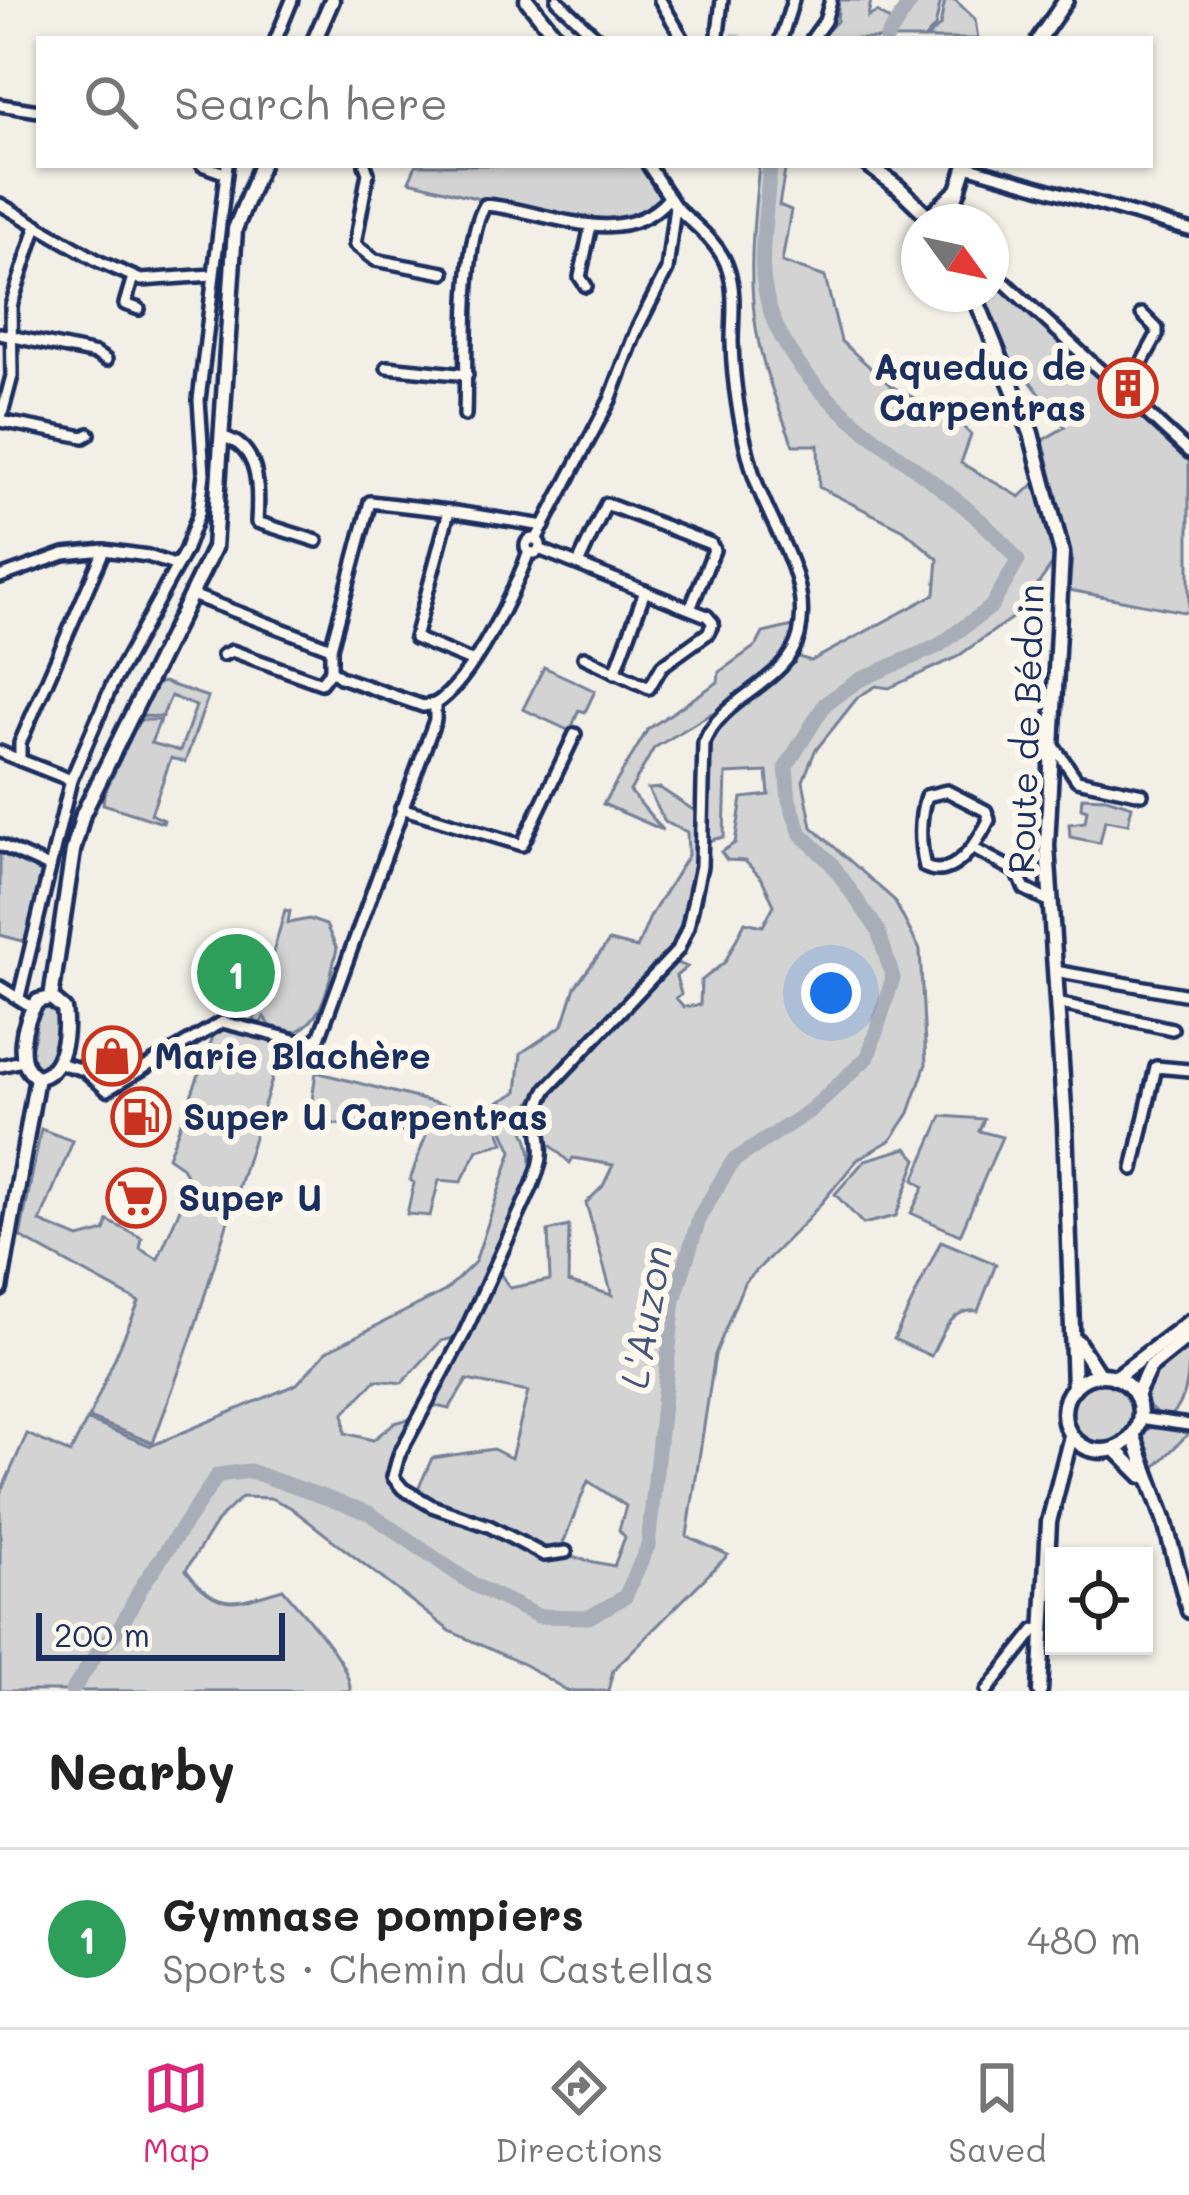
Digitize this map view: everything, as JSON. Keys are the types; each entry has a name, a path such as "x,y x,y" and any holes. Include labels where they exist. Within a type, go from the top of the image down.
{"main road":[{"path":"316,36 332,0"},
{"path":"527,0 556,36"},
{"path":"1041,36 1066,0"},
{"path":"51,998 87,826 125,730 214,548 236,229 260,168"},
{"path":"872,168 914,204"},
{"path":"954,204 965,168"},
{"path":"946,204 959,189"},
{"name":"Route de Bédoin","path":"981,312 1031,433 1059,528 1062,572 1046,797 1069,1202 1074,1388"},
{"path":"51,998 65,1012 58,1063 50,1075 37,1077 26,1070 22,1060 32,1007 38,1000 51,998"},
{"path":"0,1289 37,1077"},
{"path":"1115,1378 1189,1322"},
{"name":"Route de Bédoin","path":"1072,1326 1084,1358 1099,1375"},
{"path":"1115,1449 1133,1434 1139,1418 1136,1396 1149,1368 1189,1336"},
{"path":"1136,1396 1115,1378 1099,1375 1074,1388 1064,1417 1072,1436 1088,1449 1115,1449 1131,1462 1155,1498"},
{"path":"1133,1434 1189,1611"},
{"path":"1040,1691 1049,1522 1072,1436"},
{"path":"1056,1489 1067,1469 1088,1449"}],"street":[{"path":"277,36 292,0"},
{"path":"557,0 595,36"},
{"path":"660,0 681,36"},
{"path":"718,34 722,0"},
{"path":"783,36 793,0"},
{"path":"814,36 831,0"},
{"path":"0,105 36,111"},
{"path":"366,168 355,244 375,260 444,273"},
{"path":"566,1552 544,1555 489,1526 432,1505 403,1489 393,1477 399,1455 464,1334 532,1186 541,1161 535,1120 538,1104 670,962 688,927 701,866 704,743 710,726 783,664 798,640 801,622 799,583 762,498 745,436 732,344 729,269 716,246 672,202 650,168"},
{"path":"973,168 1189,230"},
{"path":"19,997 71,779 112,685 194,530 203,495 199,400 226,169"},
{"path":"465,416 472,257 476,225 485,205 591,225 626,224 672,202"},
{"path":"331,670 423,706 435,704 458,682 512,597 603,415 667,270 674,241 672,202"},
{"path":"0,204 141,280 212,275"},
{"path":"586,286 580,277 591,225"},
{"path":"37,226 14,290 12,376 0,422 84,437 89,434"},
{"path":"219,226 236,229"},
{"path":"125,304 133,277"},
{"path":"1009,287 1189,452"},
{"path":"113,301 139,309"},
{"path":"1125,394 1157,335 1142,314"},
{"path":"0,334 106,360"},
{"path":"387,367 466,374"},
{"path":"222,437 239,442 250,456 259,496 257,522 317,541"},
{"path":"223,655 232,651 321,683 331,670 331,648 373,502 544,526"},
{"path":"578,564 606,504 711,544 713,550 690,609"},
{"path":"449,511 415,638 471,661"},
{"path":"535,547 711,619 712,628 662,666 652,686 644,687 584,657"},
{"path":"0,577 64,554 104,550 148,556 176,566"},
{"path":"20,760 26,726 104,550"},
{"path":"615,673 645,591"},
{"path":"193,595 331,648"},
{"path":"58,1063 84,1070 107,1090 222,1022 307,1043 319,1038 435,721 435,704"},
{"path":"401,808 522,844 575,734"},
{"path":"1051,741 1077,781 1142,794"},
{"path":"0,752 71,779"},
{"path":"947,791 990,814 974,849 943,870 925,867 921,831 926,796 947,791"},
{"path":"0,845 49,867"},
{"path":"974,849 1017,872 1025,889 1050,902"},
{"path":"1032,892 1049,887"},
{"path":"1055,971 1189,994"},
{"path":"0,987 32,1007"},
{"path":"1057,1003 1172,1029"},
{"path":"0,1066 22,1060"},
{"path":"1133,1169 1156,1067 1189,1070"},
{"path":"1139,1418 1189,1425"},
{"path":"987,1691 1030,1635 1043,1628"}],"shaded area":[{"path":"839,0 871,0 868,17 877,12 891,22 904,0 941,0 935,27 927,36 823,36 837,21"},
{"path":"945,0 955,0 975,19 978,36 929,36 940,26"},
{"path":"415,168 645,168 660,201 639,213 576,217 502,205 409,181"},
{"path":"759,168 785,168 779,205 791,210 782,262 825,277 841,341 891,386 957,420 971,435 961,463 1020,497 1040,478 1057,558 1016,615 957,657 858,697 815,751 803,781 812,827 894,900 920,950 926,1064 909,1113 891,1140 858,1159 808,1219 744,1283 715,1355 687,1536 728,1555 613,1670 608,1691 568,1691 525,1665 450,1631 290,1507 270,1498 242,1497 217,1521 186,1570 208,1593 229,1601 283,1589 334,1652 350,1691 0,1691 0,1494 27,1434 70,1453 87,1420 151,1446 297,1384 327,1351 445,1291 475,1262 512,1151 492,1106 517,1092 521,1053 563,1025 575,987 609,941 637,948 688,855 687,832 665,822 648,789 660,788 698,813 699,774 721,720 796,656 811,661 935,594 938,559 904,530 819,487 818,445 793,445 758,339 752,265","holes":["767,772 769,795 742,798 735,843 721,852 727,860 745,861 762,879 774,905 763,926 745,922 725,962 701,981 700,1005 684,1007 676,998 681,994 676,976 687,967 675,962 553,1090 544,1106 545,1140 570,1163 573,1158 613,1165 603,1186 586,1203 612,1295 568,1282 569,1226 548,1231 550,1280 510,1288 493,1263 520,1208 530,1173 527,1136 517,1117 681,940 695,886 698,843 724,837 726,774","465,1335 427,1404 449,1409 467,1380 528,1392 511,1458 493,1449 432,1458 416,1494 546,1553 560,1551 588,1481 626,1506 619,1530 625,1537 614,1566 565,1556 543,1558 399,1489 389,1477 416,1417 394,1423 373,1440 345,1433 344,1413 376,1380 402,1383 441,1341"]},
{"path":"1009,294 1189,461 1189,613 1069,590 1072,558 1043,440 1065,427 1023,372 1012,367 989,312 1009,312"},
{"path":"793,626 792,649 719,709 654,748 630,791 663,830 603,804 648,729 718,682 719,672 757,645 763,633"},
{"path":"544,667 595,691 570,731 523,709"},
{"path":"163,682 208,697 185,762 171,758 151,814 163,823 103,804 139,720 160,720 151,743 180,751 196,706 171,696 162,717 141,716 156,685"},
{"path":"1082,797 1132,806 1128,824 1105,820 1100,843 1070,837 1069,824 1085,822"},
{"path":"0,851 45,870 30,943 0,935"},
{"path":"285,910 290,911 288,923 309,919 326,925 337,949 320,1008 295,1032 271,1026 264,1017 261,1023 254,1021"},
{"path":"46,1004 59,1015 52,1063 36,1071 28,1062 33,1026 36,1010"},
{"path":"235,1026 284,1041 193,1333 153,1443 89,1418 139,1302 20,1237 41,1129 73,1141 40,1222 79,1238 105,1231 108,1221 142,1238 140,1249 158,1259 191,1183 181,1166 168,1157 216,1029"},
{"path":"316,1072 455,1108 491,1110 504,1143 478,1150 461,1182 439,1180 430,1216 407,1214 414,1183 410,1180 426,1135 309,1121"},
{"path":"942,1116 984,1119 979,1131 1002,1137 960,1235 911,1213 924,1187 914,1180"},
{"path":"907,1148 917,1159 896,1216 863,1224 835,1194 865,1160"},
{"path":"941,1241 996,1264 978,1311 954,1318 931,1356 894,1339"},
{"path":"1189,1343 1184,1394 1169,1417 1154,1410 1147,1402 1147,1392 1160,1370"},
{"path":"1102,1381 1124,1391 1134,1413 1124,1435 1102,1445 1080,1435 1070,1413 1080,1391"},
{"path":"1153,1426 1189,1433 1152,1470 1141,1443 1144,1432"}],"waterway":[{"name":"L'Auzon","path":"888,36 912,0"},
{"name":"L'Auzon","path":"72,1691 121,1626 142,1586 218,1475 250,1471 369,1513 474,1585 538,1616 589,1617 625,1597 648,1546 674,1300 700,1216 733,1161 811,1110 868,1057 893,978 878,930 831,863 801,834 789,800 786,767 825,704 859,680 938,646 991,607 1018,561 950,495 834,404 802,369 778,330 764,284 770,168"}],"tunnel":[{"path":"718,34 727,36"}],"place":[{"name":"Aqueduc de Carpentras","path":"1128,388"},
{"name":"Gymnase pompiers","path":"236,973"},
{"name":"Marie Blachère","path":"112,1056"},
{"name":"Super U Carpentras","path":"141,1117"},
{"name":"Super U","path":"136,1198"}]}
